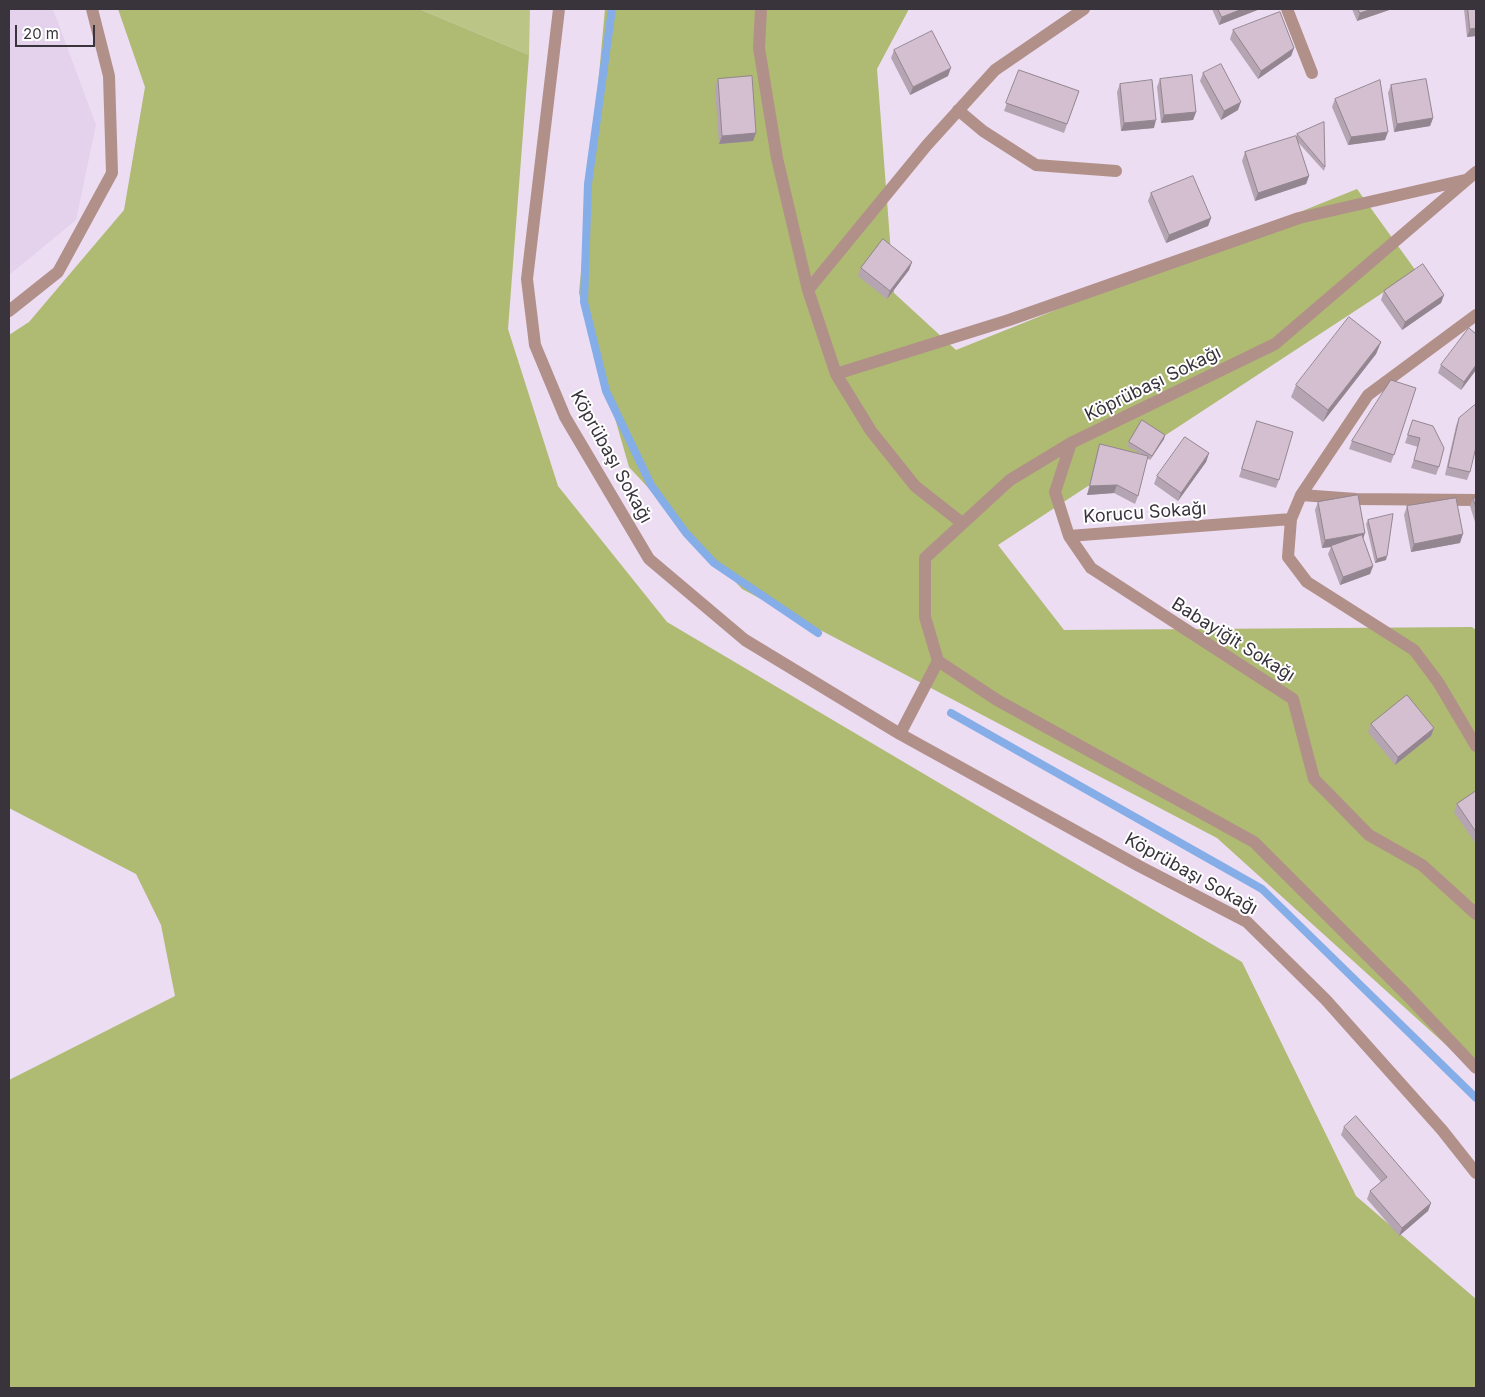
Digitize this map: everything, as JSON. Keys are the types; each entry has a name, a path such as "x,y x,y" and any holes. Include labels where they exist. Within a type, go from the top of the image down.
{"street":[{"path":"9,311 58,272 112,173 109,76 92,9"},
{"name":"Köprübaşı Sokağı","path":"560,9 527,279 535,345 565,417 649,559 745,640 900,734 1131,861 1247,922 1326,1000 1442,1130 1476,1173"},
{"path":"761,9 759,48 774,140 808,290 836,374 871,430 915,486 962,523"},
{"path":"808,290 927,145 995,70 1084,9"},
{"path":"1287,9 1312,73"},
{"path":"958,110 983,131 1036,165 1116,171"},
{"path":"836,374 1009,320 1299,218 1472,176"},
{"name":"Köprübaşı Sokağı","path":"938,661 925,617 925,558 962,523 1010,480 1071,443 1275,344 1472,176"},
{"path":"1476,315 1368,395 1301,495 1291,519 1288,557 1306,582 1414,650 1438,682 1476,746"},
{"name":"Korucu Sokağı","path":"1071,443 1055,492 1069,536 1291,519"},
{"path":"1301,495 1356,499 1476,500"},
{"name":"Babayiğit Sokağı","path":"1069,536 1091,568 1294,699 1314,779 1369,835 1422,865 1476,914"},
{"path":"900,734 938,661 997,700 1254,842 1399,987 1476,1068"}],"shaded area":[{"path":"9,9 53,9 96,125 76,220 9,275"}],"green space":[{"path":"118,9 419,9 529,55 508,329 558,486 667,622 1242,962 1356,1196 1476,1299 1476,1388 9,1388 9,1080 175,996 161,925 136,874 9,808 9,335 29,322 124,210 145,87"},
{"path":"419,9 530,9 529,55"},
{"path":"605,9 909,9 877,69 894,293 956,350 1357,189 1416,271 998,545 1064,630 1472,627 1476,630 1476,1072 1217,838 742,589 629,467 579,293"}],"building":[{"path":"1218,9 1242,9 1222,17"},
{"path":"1358,9 1372,9 1360,13"},
{"path":"1468,9 1476,9 1476,28 1470,29"},
{"path":"1280,12 1294,48 1261,71 1233,30"},
{"path":"932,31 951,68 913,87 894,50"},
{"path":"1221,64 1241,102 1224,111 1203,73"},
{"path":"1019,70 1079,91 1067,124 1006,103"},
{"path":"1192,75 1196,112 1164,115 1160,79"},
{"path":"752,76 756,133 722,136 718,79"},
{"path":"1426,79 1433,118 1397,124 1391,85"},
{"path":"1152,80 1156,120 1124,123 1120,84"},
{"path":"1380,80 1388,132 1351,137 1335,99"},
{"path":"1324,122 1325,167 1297,134"},
{"path":"1296,136 1309,176 1258,193 1245,152"},
{"path":"1193,176 1211,218 1169,235 1151,193"},
{"path":"883,239 912,262 890,291 861,268"},
{"path":"1423,264 1444,295 1405,322 1384,291"},
{"path":"1349,317 1381,342 1328,410 1296,385"},
{"path":"1469,328 1476,334 1476,365 1464,382 1441,365"},
{"path":"1391,380 1416,388 1394,455 1352,441"},
{"path":"1476,404 1476,447 1470,472 1448,467 1459,418"},
{"path":"1142,420 1165,435 1152,456 1129,442"},
{"path":"1413,420 1433,426 1444,448 1439,467 1414,460 1420,438 1408,435"},
{"path":"1257,421 1293,432 1279,480 1242,469"},
{"path":"1185,437 1209,453 1181,493 1157,476"},
{"path":"1100,444 1148,456 1138,496 1117,485 1090,486"},
{"path":"1358,495 1365,533 1325,540 1318,502"},
{"path":"1456,498 1463,534 1414,544 1407,506"},
{"path":"1393,514 1387,556 1377,559 1368,520"},
{"path":"1362,535 1373,566 1343,577 1331,546"},
{"path":"1407,695 1434,728 1398,757 1371,724"},
{"path":"1476,791 1476,832 1457,804"},
{"path":"1356,1116 1431,1203 1402,1228 1370,1191 1387,1177 1344,1127"}],"waterway":[{"path":"612,9 588,184 584,302 606,391 651,485 686,533 714,563 818,633"},
{"path":"951,713 1262,889 1476,1098"}]}
